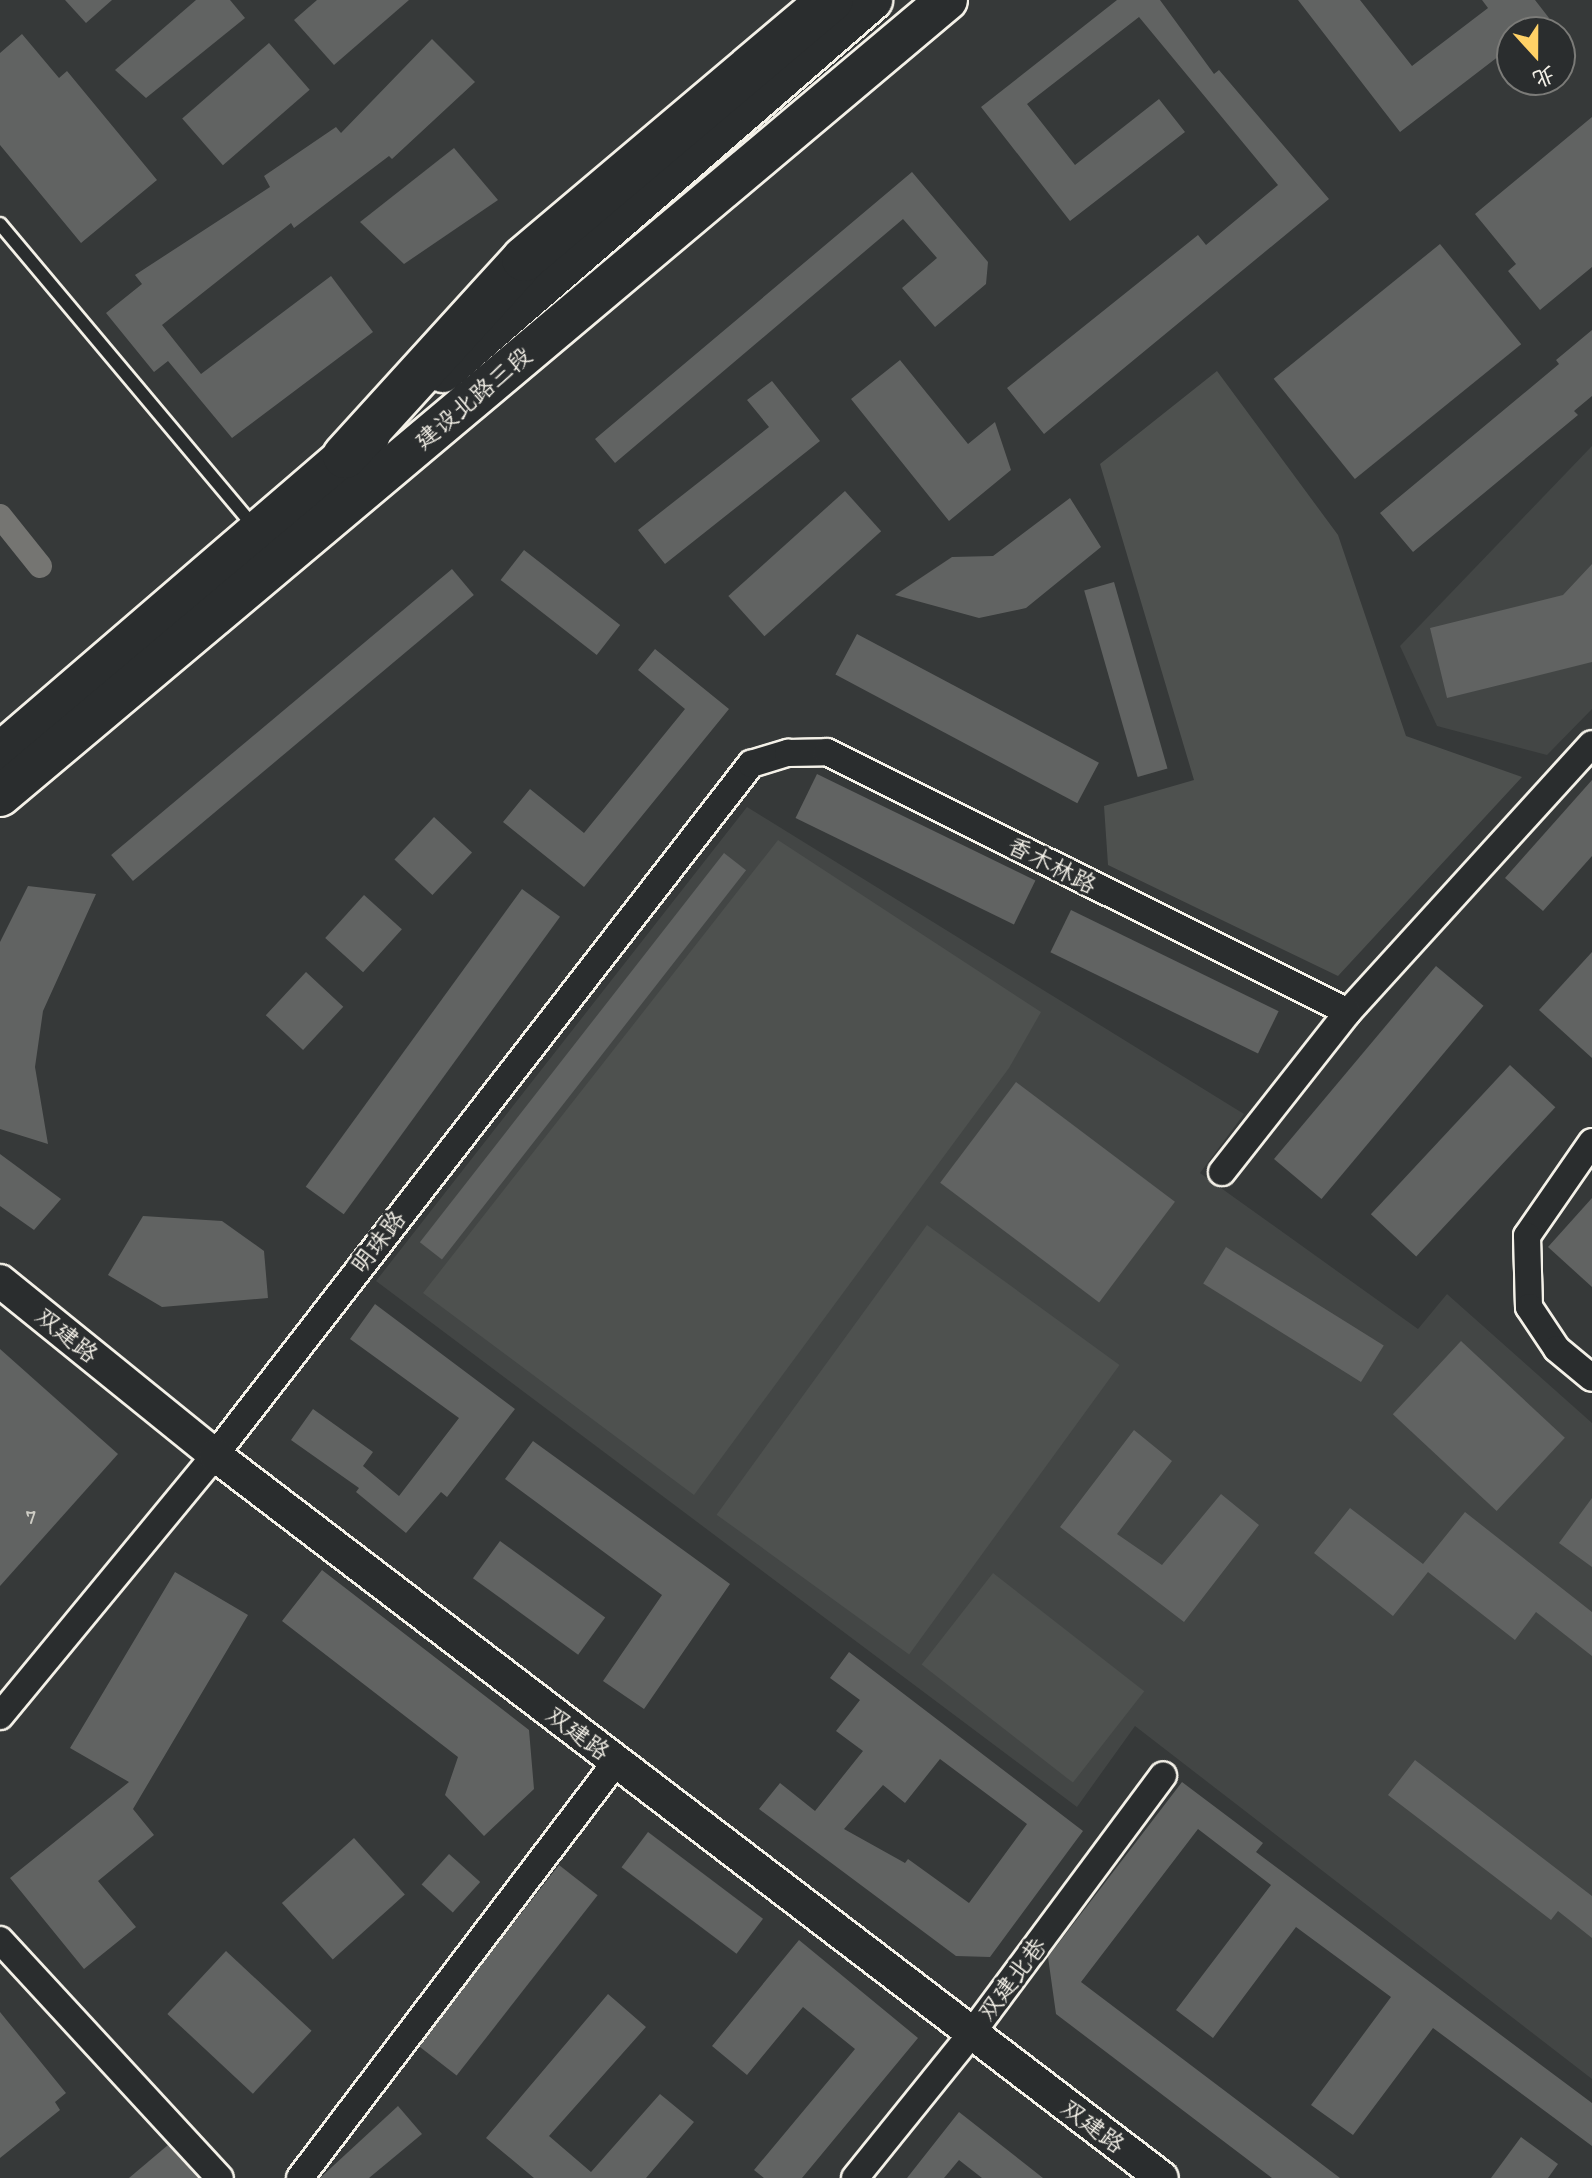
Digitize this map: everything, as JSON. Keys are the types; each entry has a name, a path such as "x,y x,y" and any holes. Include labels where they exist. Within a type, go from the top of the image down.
{"highway":[{"path":"345,456 524,259 831,0"}],"main road":[{"name":"建设北路三段","path":"0,753 872,0"},
{"name":"建设北路三段","path":"0,796 947,0"}],"street":[{"path":"1222,1172 1348,1012 1592,744"},
{"name":"香木林路","path":"751,764 788,753 827,752 1348,1012"},
{"name":"明珠路","path":"0,1716 215,1455 751,764"},
{"path":"1592,1142 1527,1236 1529,1307 1557,1349 1592,1378"},
{"name":"双建路","path":"0,1281 215,1455 1162,2178"},
{"path":"300,2178 616,1762"},
{"name":"双建北巷","path":"855,2178 971,2034 1163,1775"},
{"path":"1,1944 220,2178"}],"lane":[{"path":"0,224 258,531"}],"shaded area":[{"path":"1217,371 1338,535 1406,736 1522,777 1338,976 1108,865 1104,806 1194,780 1100,464"},
{"path":"1592,446 1592,709 1547,755 1437,726 1400,646"},
{"path":"747,807 1244,1114 1200,1173 1418,1329 1447,1294 1592,1423 1592,2079 1135,1726 1077,1807 376,1281"},
{"path":"778,840 1041,1012 1009,1068 694,1495 423,1293"},
{"path":"927,1225 1120,1365 909,1655 717,1515"},
{"path":"993,1573 1144,1691 1073,1783 922,1664"}],"building":[{"path":"65,0 112,0 86,23"},
{"path":"196,0 230,0 245,18 146,98 115,70"},
{"path":"317,0 409,0 334,65 294,20"},
{"path":"1117,0 1160,0 1214,74 1219,70 1329,199 1044,434 1007,388 1198,235 1206,245 1278,185 1139,17 1027,104 1075,165 1159,99 1185,132 1070,221 981,107"},
{"path":"1298,0 1360,0 1412,66 1488,8 1482,0 1535,0 1547,16 1496,16 1496,58 1400,132"},
{"path":"22,34 59,78 67,71 157,180 81,243 0,145 0,53"},
{"path":"432,39 475,82 392,159 389,156 294,228 291,223 162,325 201,374 331,276 373,332 232,438 168,361 154,372 106,313 142,284 135,275 270,187 264,176 336,127 341,133"},
{"path":"269,43 310,90 223,165 182,118"},
{"path":"1592,117 1592,267 1540,310 1508,271 1516,264 1475,214"},
{"path":"454,148 498,200 404,264 360,222"},
{"path":"912,172 988,262 986,284 935,327 902,288 937,258 903,219 615,463 595,439"},
{"path":"1440,244 1521,344 1355,479 1274,379"},
{"path":"1592,330 1592,396 1574,411 1578,415 1413,552 1380,513 1559,364 1556,360"},
{"path":"900,360 968,444 995,422 1011,470 949,521 851,399"},
{"path":"772,381 820,441 665,564 638,530 769,427 747,400"},
{"path":"845,491 881,531 764,636 728,596"},
{"path":"1070,498 1101,547 1026,608 979,618 895,595 952,557 993,556"},
{"path":"524,550 620,625 597,655 501,580"},
{"path":"1592,564 1592,662 1447,698 1430,628 1563,595"},
{"path":"452,569 474,595 133,881 111,855"},
{"path":"1114,582 1167,768 1138,777 1084,591"},
{"path":"857,634 1099,763 1077,803 835,675"},
{"path":"655,649 729,709 584,887 503,822 530,789 584,833 685,709 638,670"},
{"path":"817,774 1035,881 1014,925 796,818"},
{"path":"1592,780 1592,856 1543,911 1505,878"},
{"path":"434,817 472,852 432,895 394,859"},
{"path":"724,853 746,870 442,1260 420,1242"},
{"path":"28,886 96,894 43,1011 35,1067 48,1144 0,1129 0,942"},
{"path":"522,889 560,917 344,1214 306,1187"},
{"path":"364,895 402,929 363,972 325,938"},
{"path":"1071,910 1279,1011 1258,1054 1050,952"},
{"path":"1592,952 1592,1058 1539,1010"},
{"path":"1436,966 1483,1006 1322,1199 1274,1159"},
{"path":"306,972 343,1007 303,1050 266,1015"},
{"path":"1510,1065 1555,1107 1416,1256 1371,1214"},
{"path":"1016,1082 1175,1202 1099,1302 940,1183"},
{"path":"0,1154 61,1199 34,1230 0,1206"},
{"path":"1592,1198 1592,1287 1548,1247"},
{"path":"143,1216 222,1221 264,1251 268,1298 162,1307 108,1275"},
{"path":"1226,1247 1384,1346 1361,1382 1203,1283"},
{"path":"375,1304 515,1409 447,1497 441,1492 406,1533 356,1492 359,1488 291,1440 313,1409 373,1452 363,1466 399,1496 459,1418 350,1339"},
{"path":"1461,1341 1565,1438 1497,1511 1393,1414"},
{"path":"0,1349 118,1454 0,1586"},
{"path":"1134,1430 1172,1461 1117,1534 1162,1565 1221,1494 1259,1525 1184,1622 1060,1527"},
{"path":"533,1441 730,1584 644,1709 603,1681 662,1595 505,1479"},
{"path":"1592,1498 1592,1567 1559,1543"},
{"path":"1350,1508 1423,1564 1465,1512 1592,1612 1592,1656 1536,1612 1515,1640 1428,1572 1393,1616 1314,1553"},
{"path":"500,1541 605,1617 578,1655 473,1578"},
{"path":"322,1570 529,1730 534,1789 484,1836 445,1795 458,1757 282,1621"},
{"path":"175,1572 248,1615 133,1809 154,1835 98,1881 136,1927 84,1969 10,1878 129,1782 70,1748"},
{"path":"849,1652 1083,1831 990,1957 956,1956 759,1809 780,1783 815,1811 863,1751 836,1731 860,1700 830,1678","holes":["940,1759 1027,1824 969,1903 908,1859 905,1863 844,1829 883,1785 905,1803"]},
{"path":"1415,1760 1592,1896 1592,1938 1558,1911 1551,1920 1388,1795"},
{"path":"1182,1782 1263,1843 1256,1852 1592,2103 1592,2146 1433,2028 1353,2135 1311,2105 1391,1997 1296,1927 1213,2038 1176,2010 1271,1885 1198,1829 1081,1982 1340,2178 1272,2178 1056,2014 1048,1957"},
{"path":"648,1832 763,1919 737,1954 622,1867"},
{"path":"354,1838 405,1894 333,1959 282,1903"},
{"path":"449,1854 480,1882 453,1913 422,1884"},
{"path":"559,1865 598,1895 457,2076 418,2045"},
{"path":"799,1940 918,2038 802,2178 764,2178 754,2170 855,2049 803,2007 747,2075 712,2046"},
{"path":"226,1951 312,2031 253,2094 167,2014"},
{"path":"608,1994 646,2027 549,2136 591,2172 660,2094 694,2122 646,2178 534,2178 486,2138"},
{"path":"0,2012 66,2093 55,2102 60,2110 0,2158"},
{"path":"398,2106 422,2134 369,2178 320,2178"},
{"path":"959,2112 1043,2178 982,2178 959,2160 944,2178 907,2178"},
{"path":"1521,2137 1558,2164 1548,2178 1491,2178"},
{"path":"168,2145 198,2178 129,2178"}],"waterway":[{"path":"0,516 40,566"}]}
